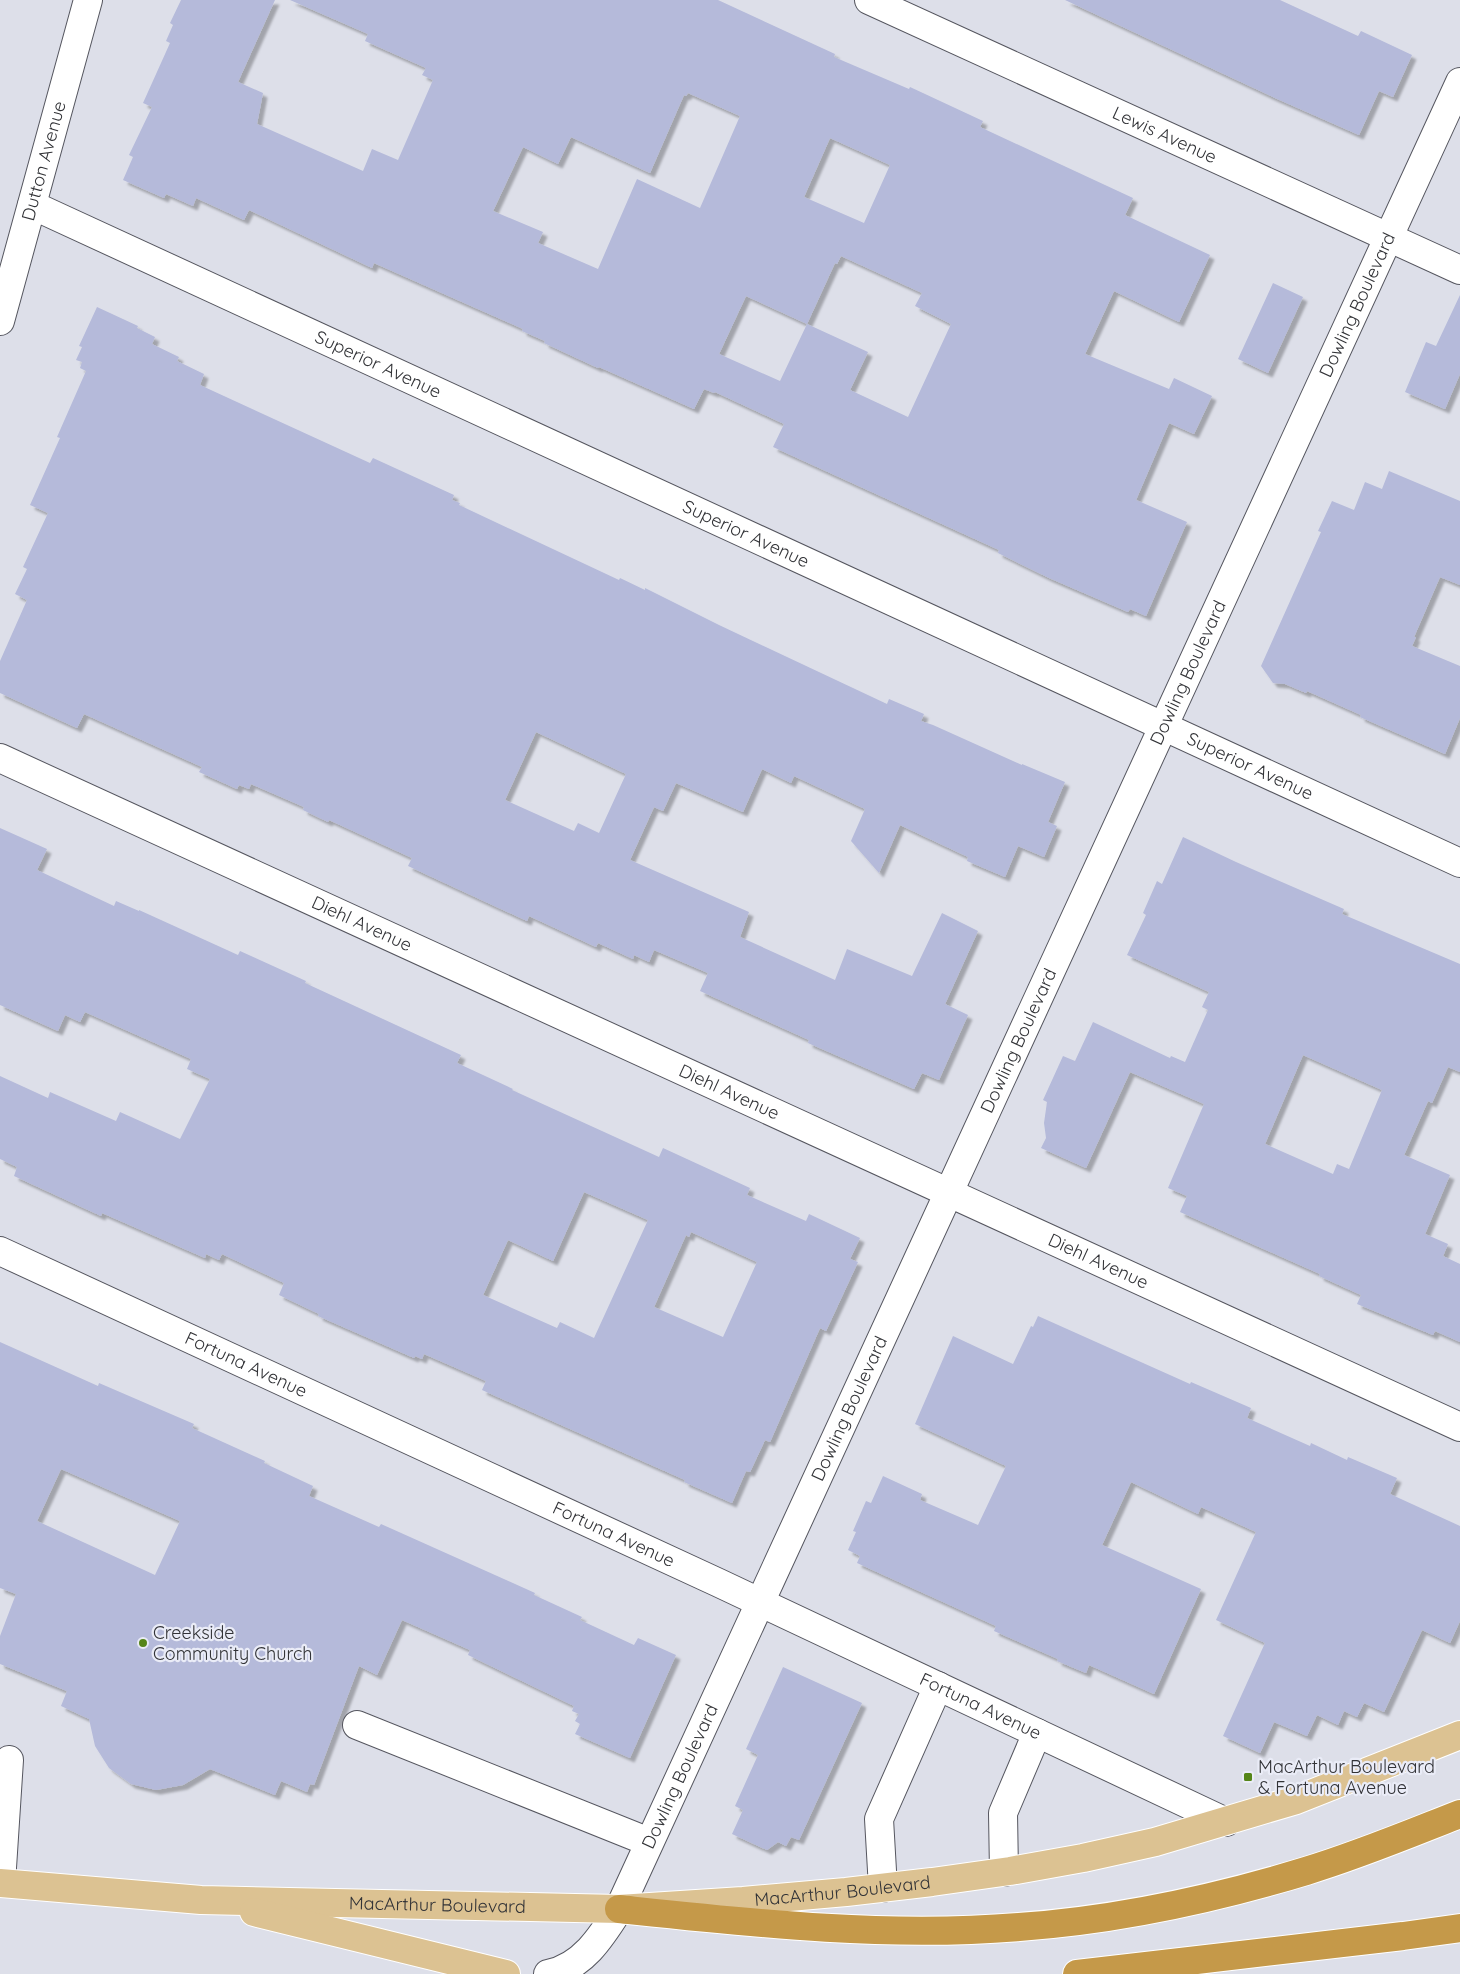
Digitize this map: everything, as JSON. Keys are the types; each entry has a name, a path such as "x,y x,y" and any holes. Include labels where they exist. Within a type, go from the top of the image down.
{"highway":[{"path":"619,1909 846,1930 937,1931 1020,1927 1095,1918 1236,1890 1307,1870 1384,1844 1460,1814"},
{"path":"1077,1974 1460,1928"}],"main road":[{"name":"MacArthur Boulevard","path":"0,1883 201,1900 619,1909 743,1901 883,1888 1004,1872 1083,1858 1155,1842 1296,1800 1460,1735"},
{"name":"MacArthur Boulevard","path":"201,1900 506,1974"}],"street":[{"name":"Dutton Avenue","path":"0,320 88,0"},
{"name":"Lewis Avenue","path":"869,0 1460,270"},
{"name":"Dowling Boulevard","path":"548,1974 556,1972 580,1959 600,1938 619,1909 1460,82"},
{"name":"Superior Avenue","path":"32,205 1460,863"},
{"name":"Diehl Avenue","path":"0,758 1460,1427"},
{"name":"Fortuna Avenue","path":"0,1251 760,1603 1226,1822"},
{"path":"883,1888 879,1819 938,1686"},
{"path":"357,1725 649,1842"},
{"path":"1004,1872 1003,1813 1037,1733"},
{"path":"0,1883 9,1760"}],"building":[{"path":"181,0 275,0 238,82 263,93 257,124 363,171 372,149 398,160 433,80 422,75 426,68 365,41 368,34 290,0 718,0 835,54 834,57 909,89 910,87 983,121 980,127 1133,198 1125,215 1210,255 1179,322 1114,291 1085,354 1169,389 1174,378 1212,396 1194,434 1169,423 1136,500 1187,522 1146,616 1130,609 1128,612 1049,578 998,553 999,550 773,447 784,424 715,392 704,389 694,409 544,343 545,341 522,331 523,329 374,263 372,268 249,210 244,220 196,198 193,206 166,194 164,198 123,180 133,157 129,155 152,107 143,103 170,43 166,41 173,25 170,23","holes":["688,93 740,116 700,208 637,179 598,269 538,243 543,232 493,211 523,147 558,164 571,137 650,173 684,95 686,96","830,138 890,165 864,223 804,197","841,256 922,293 915,306 951,324 908,417 850,390 868,352 807,324 835,263 837,264","746,296 807,324 780,381 719,354"]},
{"path":"1065,0 1280,0 1358,36 1361,31 1412,55 1393,97 1379,91 1359,135"},
{"path":"1273,283 1303,297 1268,373 1238,359"},
{"path":"1460,295 1460,374 1445,409 1405,392 1426,342 1436,346"},
{"path":"97,307 138,326 137,328 155,337 152,344 179,357 177,361 204,374 200,385 370,463 373,458 454,495 452,500 460,503 459,505 619,580 620,578 645,590 645,588 887,704 889,699 924,714 921,721 1065,782 1048,822 1057,826 1044,857 1018,846 1005,877 967,861 968,857 900,825 879,873 851,841 865,809 794,776 791,783 762,769 743,812 676,783 663,811 654,807 630,860 749,912 740,937 835,980 847,949 912,976 942,913 978,931 945,1004 968,1015 939,1080 922,1073 914,1089 808,1043 809,1040 700,991 708,973 654,950 649,962 634,955 633,959 598,943 596,947 529,916 527,921 408,866 412,858 329,820 328,822 303,810 304,807 251,784 249,789 239,785 237,789 199,772 202,767 84,714 77,728 0,693 0,661 27,600 15,594 27,569 23,567 48,513 30,505 60,438 57,437 86,371 80,368 82,362 76,360 82,347 79,346","holes":["536,732 626,774 599,833 578,823 574,831 505,800"]},
{"path":"1389,471 1460,501 1460,585 1440,577 1414,637 1416,637 1412,646 1460,666 1460,718 1445,754 1360,717 1361,715 1307,691 1306,693 1285,684 1273,683 1261,666 1321,532 1318,531 1332,501 1354,510 1365,482 1382,489"},
{"path":"0,828 47,849 37,870 114,906 116,901 238,955 240,951 461,1055 457,1063 512,1090 659,1157 663,1148 750,1188 747,1195 806,1221 809,1214 860,1238 850,1259 858,1262 826,1331 820,1328 770,1442 765,1440 750,1472 746,1471 732,1503 684,1482 685,1480 482,1390 486,1381 424,1354 422,1359 415,1356 414,1358 318,1316 319,1314 279,1295 284,1283 222,1254 219,1260 206,1254 205,1258 102,1213 101,1216 14,1176 17,1167 0,1159 0,1076 48,1098 50,1092 116,1121 120,1112 180,1139 210,1079 187,1069 191,1059 85,1012 80,1022 65,1015 58,1031 0,1005","holes":["584,1192 648,1220 594,1338 560,1322 557,1328 483,1295 508,1240 553,1261","691,1232 757,1262 723,1337 654,1307 686,1235 689,1237"]},
{"path":"1183,837 1344,909 1342,914 1460,964 1460,1072 1448,1067 1432,1103 1428,1101 1404,1155 1450,1175 1425,1234 1448,1244 1443,1256 1460,1264 1460,1342 1435,1331 1433,1335 1357,1304 1361,1295 1319,1276 1320,1274 1180,1212 1187,1196 1168,1188 1204,1104 1130,1072 1086,1168 1041,1148 1046,1138 1044,1123 1047,1102 1043,1100 1063,1056 1075,1061 1093,1022 1170,1058 1171,1056 1185,1062 1208,1010 1202,1007 1209,992 1127,955 1146,915 1143,913 1157,881 1162,884","holes":["1303,1055 1382,1090 1349,1169 1337,1164 1333,1174 1265,1144"]},
{"path":"1038,1316 1190,1384 1191,1382 1251,1408 1247,1418 1310,1446 1311,1443 1347,1460 1348,1457 1397,1478 1390,1494 1460,1526 1460,1621 1450,1643 1422,1630 1384,1712 1364,1703 1357,1717 1344,1711 1338,1725 1317,1715 1307,1736 1274,1722 1260,1753 1223,1736 1265,1643 1216,1620 1256,1532 1201,1507 1198,1514 1131,1482 1102,1545 1201,1589 1154,1694 1089,1665 1086,1673 1057,1661 1058,1659 994,1631 996,1626 857,1563 860,1556 848,1550 856,1532 853,1531 866,1501 871,1503 883,1476 922,1494 920,1500 978,1525 1006,1466 915,1424 953,1336 1013,1364 1031,1326 1033,1327"},
{"path":"0,1342 98,1386 99,1383 194,1424 192,1428 265,1461 264,1463 313,1486 309,1496 379,1527 381,1524 535,1593 534,1595 582,1617 580,1620 634,1645 638,1638 676,1655 630,1758 575,1734 580,1724 575,1721 579,1714 572,1711 574,1706 468,1655 470,1650 402,1620 377,1675 359,1666 314,1785 310,1784 307,1792 281,1781 275,1795 210,1769 183,1785 156,1790 131,1784 109,1768 95,1746 89,1719 61,1706 67,1691 0,1664 0,1636 16,1594 0,1588","holes":["61,1469 180,1521 155,1575 37,1521"]},
{"path":"783,1667 862,1703 799,1840 791,1837 786,1846 778,1842 767,1850 732,1834 743,1810 735,1806 758,1755 746,1749"}],"place":[{"name":"Creekside Community Church","path":"143,1643"},
{"name":"MacArthur Boulevard & Fortuna Avenue","path":"1248,1777"}]}
